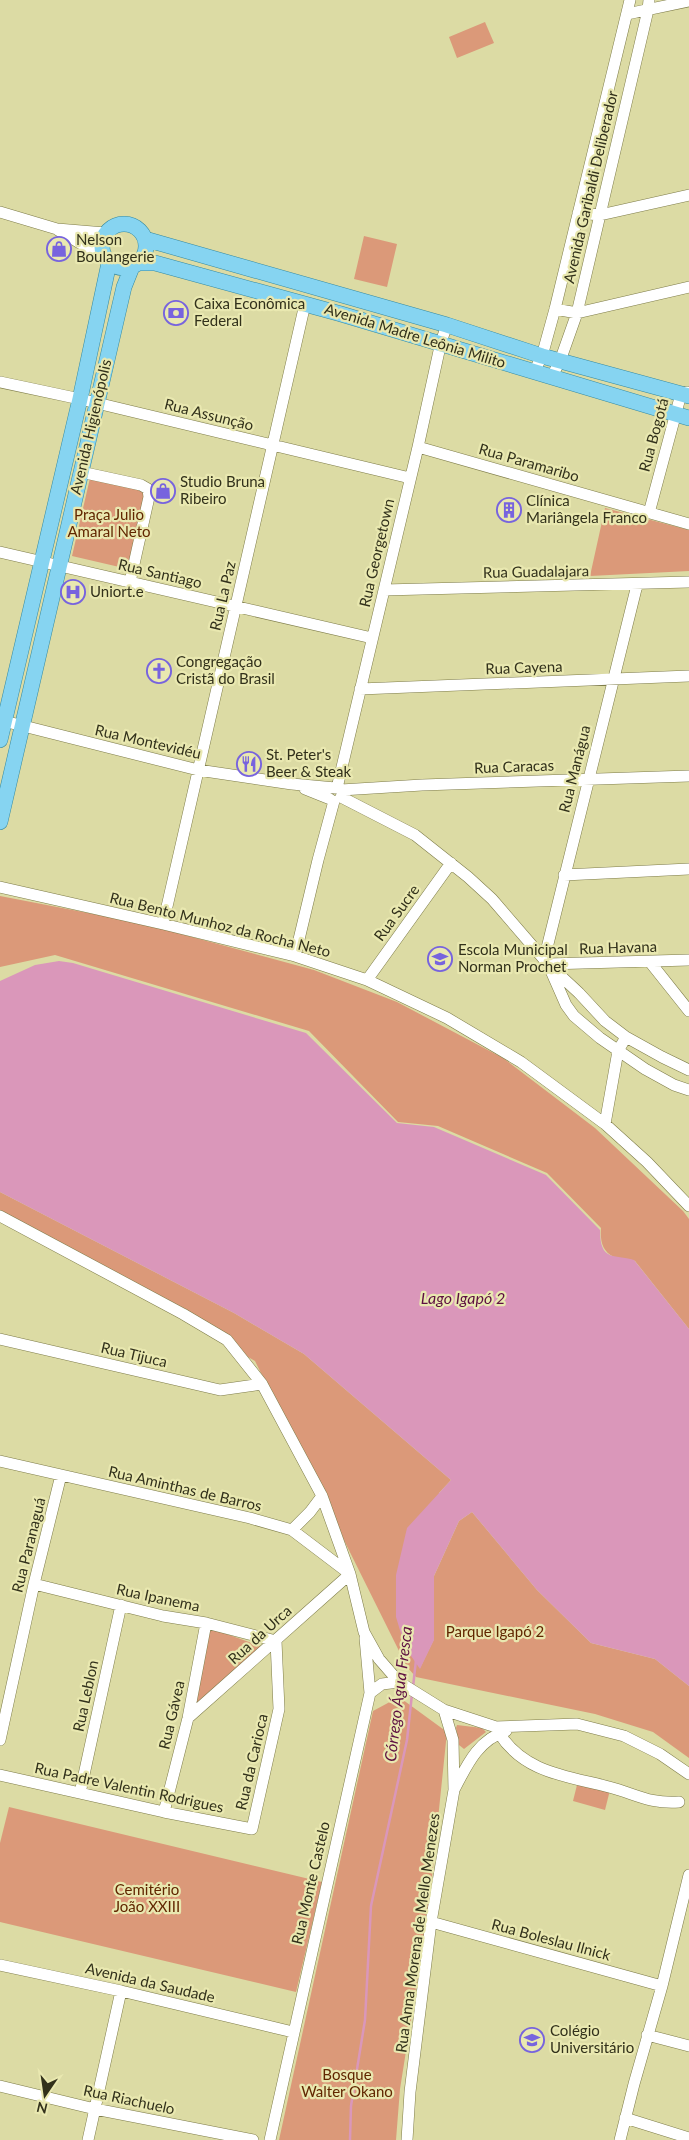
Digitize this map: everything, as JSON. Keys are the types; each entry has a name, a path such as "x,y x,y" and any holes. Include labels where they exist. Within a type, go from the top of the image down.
{"main road":[{"path":"116,225 130,225 142,233 145,239 146,252 136,265 120,268 107,261 101,246 105,233 116,225"},
{"name":"Avenida Madre Leônia Milito","path":"145,239 447,325 542,356 686,394"},
{"name":"Avenida Higienópolis","path":"0,740 2,720 42,562 80,399 107,261"},
{"name":"Avenida Madre Leônia Milito","path":"136,265 155,263 305,304 441,342 552,378 682,416"},
{"name":"Avenida Higienópolis","path":"0,822 58,565 124,287 136,265"}],"street":[{"name":"Avenida Garibaldi Deliberador","path":"534,372 542,356 555,309 630,0"},
{"path":"627,14 649,5 689,1"},
{"name":"Avenida Garibaldi Deliberador","path":"552,378 577,312 649,5"},
{"path":"578,213 600,215 689,194"},
{"path":"0,212 57,229 105,233"},
{"path":"57,229 107,261"},
{"path":"555,309 577,312 689,287"},
{"name":"Rua La Paz","path":"163,924 305,304"},
{"name":"Rua Georgetown","path":"295,956 318,860 337,794 441,342 447,325"},
{"name":"Rua Assunção","path":"0,382 80,399 410,478"},
{"name":"Rua Bogotá","path":"649,513 682,416 686,394"},
{"name":"Rua Paramaribo","path":"418,447 689,524"},
{"path":"81,472 141,485 148,489 149,497 130,582"},
{"name":"Rua Santiago","path":"0,552 372,638"},
{"name":"Rua Guadalajara","path":"384,590 637,585 689,582"},
{"name":"Rua Manágua","path":"546,962 564,875 637,585"},
{"name":"Rua Cayena","path":"360,689 689,676"},
{"name":"Rua Montevidéu","path":"2,720 198,770 292,784 337,794 415,835 492,899 546,962 566,1005 574,1016 618,1051 658,1077 689,1090"},
{"name":"Rua Caracas","path":"337,794 422,785 689,776"},
{"name":"Rua Sucre","path":"367,980 451,863"},
{"path":"564,875 689,869"},
{"name":"Rua Bento Munhoz da Rocha Neto","path":"0,887 295,956 367,980 447,1018 521,1062 605,1124 647,1162 689,1206"},
{"name":"Rua Havana","path":"546,962 689,960"},
{"path":"546,962 605,1021 626,1037 662,1058 689,1070"},
{"path":"650,962 689,1011"},
{"path":"605,1124 618,1051 626,1037"},
{"path":"0,1216 183,1314 227,1340 262,1384 322,1496 350,1574 364,1632 379,1659 400,1682 439,1708 496,1727 577,1724 624,1736 660,1754 689,1774"},
{"name":"Rua Tijuca","path":"0,1339 220,1390 262,1384"},
{"name":"Rua Aminthas de Barros","path":"0,1461 240,1516 292,1530 350,1574"},
{"name":"Rua Paranaguá","path":"0,1740 34,1584 61,1475"},
{"path":"292,1530 310,1512 322,1496"},
{"name":"Rua da Urca","path":"188,1718 350,1574"},
{"name":"Rua Ipanema","path":"34,1584 162,1616 206,1623 276,1641"},
{"name":"Rua Leblon","path":"80,1793 121,1605"},
{"name":"Rua Gávea","path":"164,1812 188,1718 206,1623"},
{"name":"Rua Monte Castelo","path":"270,2140 370,1693 364,1632"},
{"name":"Rua da Carioca","path":"252,1828 279,1709 276,1641"},
{"path":"370,1693 382,1684 400,1682"},
{"path":"439,1708 453,1740 454,1790"},
{"path":"454,1790 476,1751 499,1733 518,1727"},
{"path":"499,1733 519,1754 534,1765 553,1774 611,1787 649,1801 679,1802"},
{"name":"Rua Padre Valentin Rodrigues","path":"0,1775 164,1812 252,1828"},
{"name":"Rua Anna Morena de Mello Menezes","path":"407,2140 410,2092 431,1922 454,1790"},
{"path":"620,2140 688,1882"},
{"name":"Rua Boleslau Ilnick","path":"431,1922 662,1986"},
{"name":"Avenida da Saudade","path":"0,1965 121,1991 293,2032"},
{"path":"88,2140 121,1991"},
{"path":"647,2035 689,2046"},
{"name":"Rua Riachuelo","path":"0,2086 95,2109 253,2140"},
{"path":"625,2118 689,2138"}],"green space":[{"path":"485,22 494,43 457,58 449,37"},
{"path":"364,236 397,244 387,287 354,279"},
{"name":"Praça Julio Amaral Neto","path":"90,478 146,491 128,569 72,556"},
{"path":"605,508 689,530 689,571 590,576"},
{"path":"0,896 140,923 314,970 397,1002 503,1058 595,1128 683,1211 689,1219 689,1329 635,1261 617,1258 610,1255 604,1249 601,1228 547,1173 438,1126 398,1122 309,1031 55,955 0,967"},
{"name":"Parque Igapó 2","path":"0,1192 234,1313 304,1354 451,1480 439,1493 420,1668 434,1639 434,1576 459,1521 472,1512 537,1590 591,1643 655,1659 689,1686 689,1758 653,1732 595,1714 416,1677 407,1667 255,1361 0,1213"},
{"path":"207,1627 263,1647 194,1709"},
{"name":"Bosque Walter Okano","path":"399,1697 447,1732 429,1906 400,2089 396,2140 279,2140 373,1711"},
{"path":"457,1725 482,1728 486,1732 464,1749 459,1745"},
{"path":"578,1781 610,1790 605,1810 573,1801"},
{"name":"Cemitério João XXIII","path":"9,1807 322,1882 296,1992 0,1922 0,1843"}],"water":[{"name":"Lago Igapó 2","path":"59,961 73,963 306,1033 397,1123 434,1127 546,1175 600,1230 602,1247 605,1252 610,1255 634,1260 689,1329 689,1686 655,1659 591,1643 537,1590 472,1512 459,1521 434,1576 434,1640 420,1669 405,1647 396,1617 396,1575 407,1528 451,1480 304,1354 234,1313 0,1192 0,981 35,965"}],"waterway":[{"name":"Córrego Água Fresca","path":"413,1687 416,1660"},
{"name":"Córrego Água Fresca","path":"350,2140 351,2106 365,2020 371,1906 407,1740 412,1694"}],"place":[{"name":"Nelson Boulangerie","path":"59,249"},
{"name":"Caixa Econômica Federal","path":"176,313"},
{"name":"Studio Bruna Ribeiro","path":"163,491"},
{"name":"Clínica Mariângela Franco","path":"509,510"},
{"name":"Uniort.e","path":"73,592"},
{"name":"Congregação Cristã do Brasil","path":"159,671"},
{"name":"St. Peter's Beer & Steak","path":"249,764"},
{"name":"Escola Municipal Norman Prochet","path":"440,959"},
{"name":"Colégio Universitário","path":"532,2040"}]}
